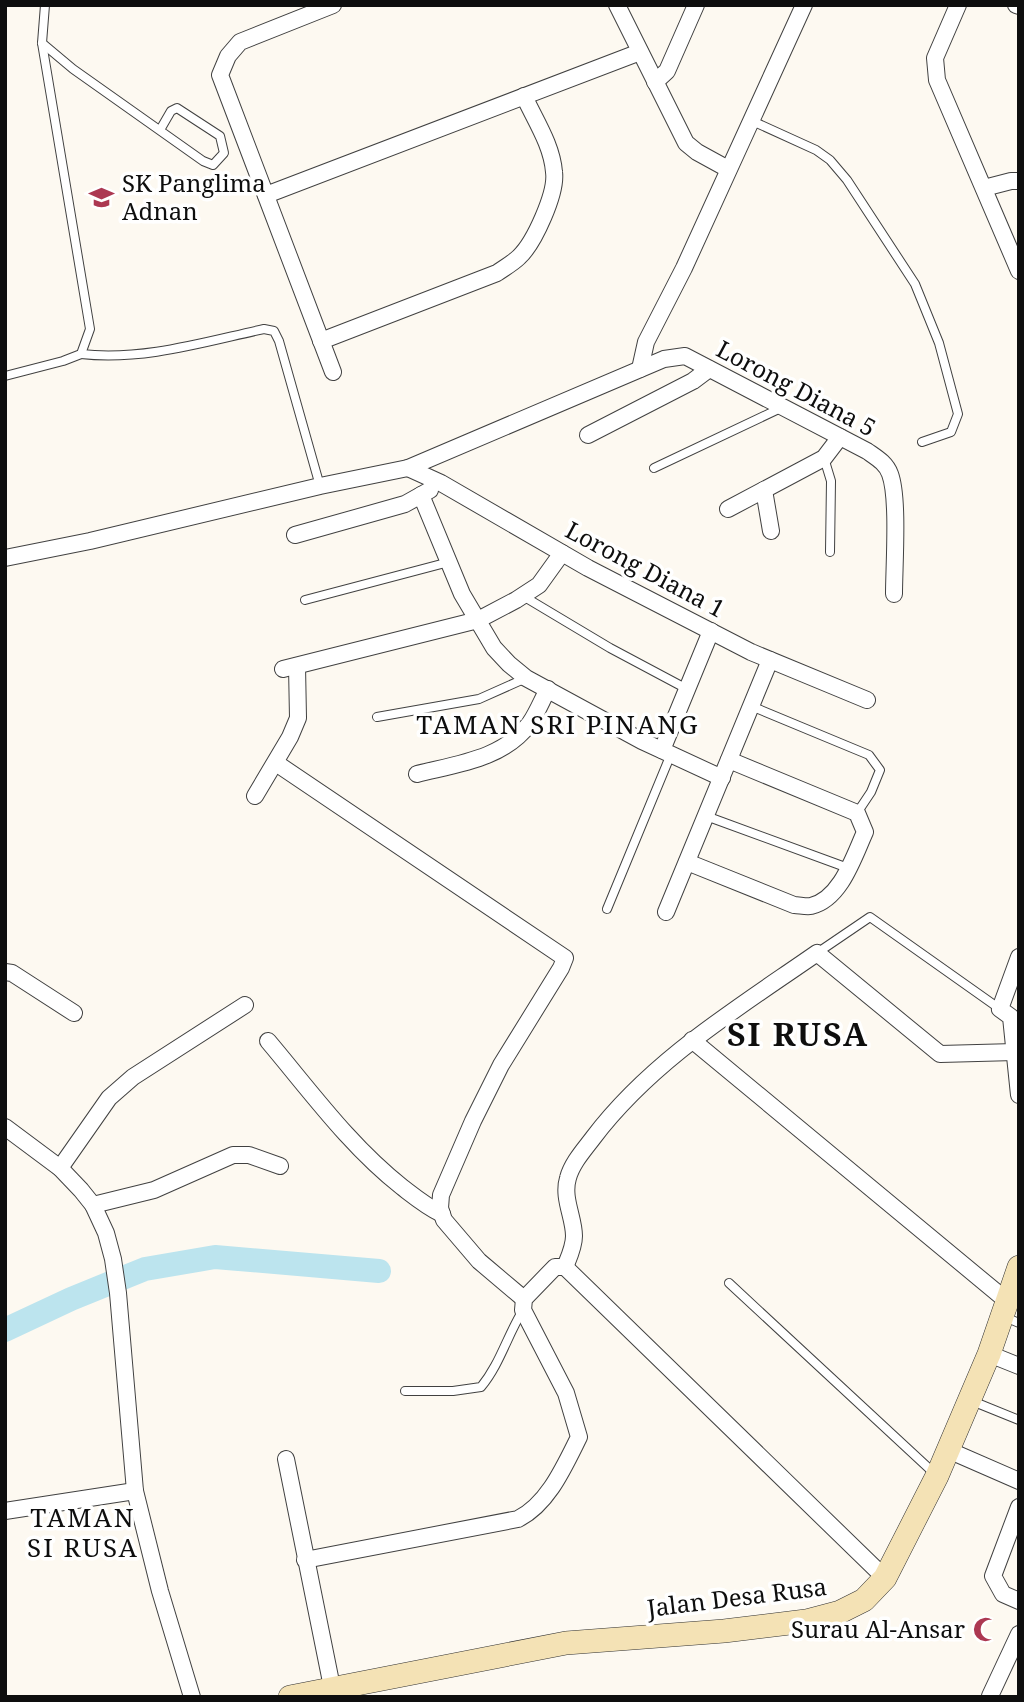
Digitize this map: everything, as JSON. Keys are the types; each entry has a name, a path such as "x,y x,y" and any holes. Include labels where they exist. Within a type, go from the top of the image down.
{"street":[{"path":"333,5 240,42 228,56 220,75 333,372"},
{"path":"617,5 686,143 728,169"},
{"path":"655,82 667,71 696,5"},
{"path":"640,369 646,342 684,268 804,5"},
{"path":"958,5 935,58 937,80 1019,271"},
{"path":"265,195 640,52"},
{"path":"321,341 497,273 520,256 532,240 548,203 555,175 550,150 524,96"},
{"path":"985,188 1019,181"},
{"name":"Lorong Diana 5","path":"5,558 408,468 664,359 685,356 882,461 890,474 893,496 894,594"},
{"path":"588,435 692,381 709,369"},
{"path":"728,509 824,458 840,437"},
{"name":"Lorong Diana 1","path":"408,468 711,631 770,660 867,700"},
{"path":"295,535 405,504 441,484"},
{"path":"764,490 771,531"},
{"path":"421,495 462,594 494,648 526,678 666,752 722,778"},
{"path":"256,796 298,718 290,668 478,620 539,585 562,553"},
{"path":"666,752 687,689 711,631"},
{"path":"666,912 770,660"},
{"path":"417,774 485,757 509,744 529,724 548,689"},
{"path":"687,862 794,905 810,906 832,895 848,869 865,832 857,813 729,760"},
{"path":"276,762 565,958 562,968 502,1065 441,1195 444,1220 479,1261 523,1305 566,1393 579,1437 563,1469 533,1512 518,1520 306,1560"},
{"path":"565,1267 573,1248 574,1234 566,1193 568,1178 577,1160 612,1113 692,1040 817,953 940,1054 1014,1052"},
{"path":"1019,957 1000,1009 1011,1017 1019,1095"},
{"path":"5,972 12,973 74,1013"},
{"path":"60,1168 109,1098 125,1084 245,1005"},
{"path":"692,1040 1009,1313"},
{"path":"268,1041 356,1148 429,1209 442,1214"},
{"path":"5,1127 60,1168 93,1205 106,1233 118,1293 135,1491 192,1697"},
{"path":"93,1205 154,1190 233,1155 249,1155 280,1166"},
{"path":"523,1305 555,1267 565,1267 885,1578"},
{"name":"Jalan Desa Rusa","path":"290,1697 566,1643 724,1631 806,1621 839,1612 864,1600 885,1578 937,1476 1009,1313 1018,1270"},
{"path":"989,1354 1019,1366"},
{"path":"948,1450 1019,1481"},
{"path":"286,1459 332,1687"},
{"path":"7,1505 135,1491"},
{"path":"1019,1507 993,1576 1003,1594 1019,1601"},
{"path":"990,1696 1018,1636"}],"lane":[{"path":"45,5 42,43 90,329 81,354"},
{"path":"42,43 73,69 203,161 213,165 224,153 220,136 177,108 171,111 160,130"},
{"path":"750,120 816,150 830,160 847,180 915,284 939,342 958,414 951,432 922,442"},
{"path":"5,376 81,354 139,355 264,329 274,331 320,486"},
{"path":"654,468 783,407"},
{"path":"824,458 831,481 830,552"},
{"path":"304,600 449,562"},
{"path":"523,596 610,649 687,689"},
{"path":"377,717 479,699 526,678"},
{"path":"751,706 869,755 880,770 871,792 857,813"},
{"path":"607,909 666,752"},
{"path":"706,816 848,869"},
{"path":"817,953 870,916 1000,1009"},
{"path":"729,1283 937,1476"},
{"path":"405,1391 453,1391 481,1387 495,1371 507,1337 523,1305"},
{"path":"969,1400 1019,1420"}],"waterway":[{"path":"5,1330 145,1269 215,1257 379,1271"}],"place":[{"name":"SK Panglima Adnan","path":"102,198"},
{"name":"Surau Al-Ansar","path":"985,1630"}],"district":[{"name":"TAMAN SRI PINANG","path":"558,725"},
{"name":"SI RUSA","path":"798,1035"},
{"name":"TAMAN SI RUSA","path":"83,1533"}]}
